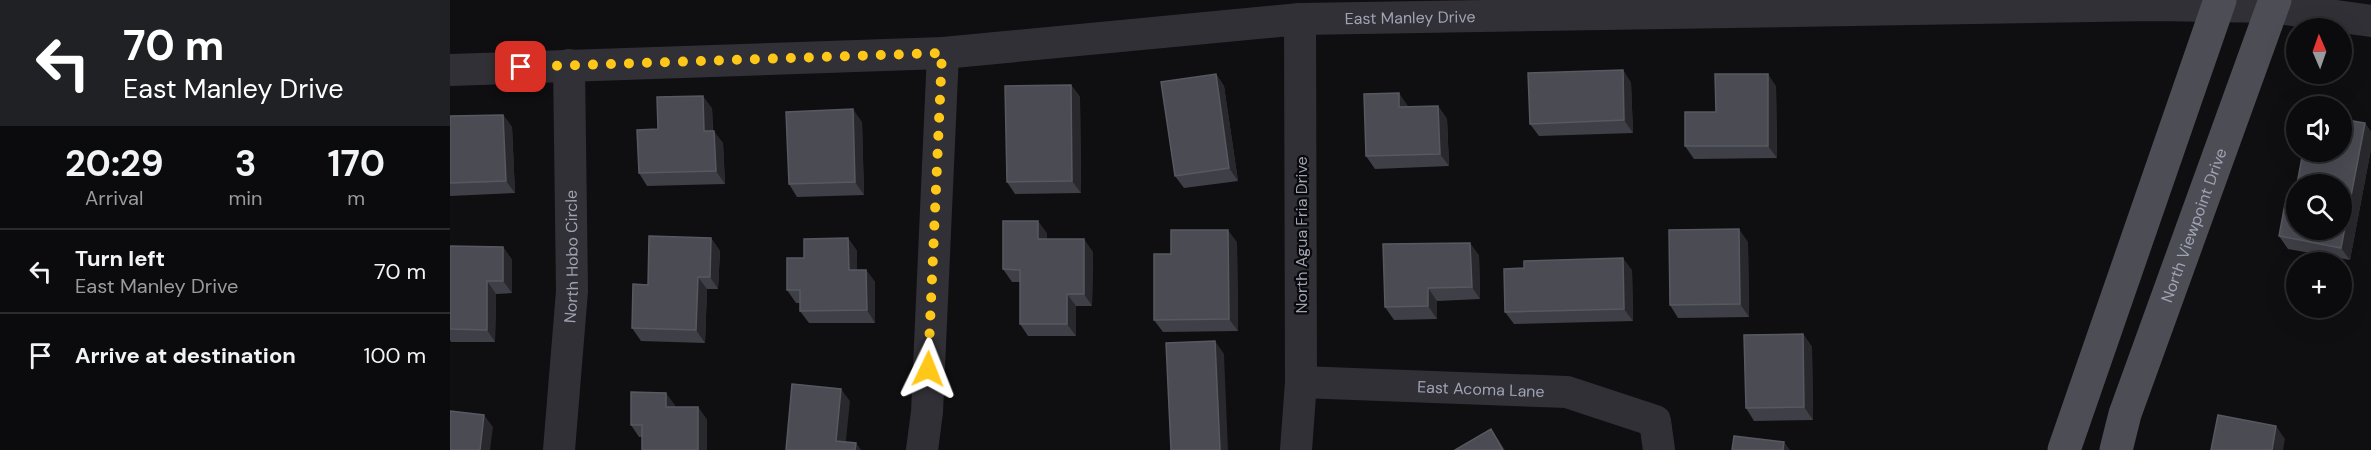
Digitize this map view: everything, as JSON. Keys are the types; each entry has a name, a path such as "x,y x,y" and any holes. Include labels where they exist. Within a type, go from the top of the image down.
{"main road":[{"path":"2064,450 2219,3"},
{"name":"North Viewpoint Drive","path":"2116,450 2126,414 2273,4"}],"street":[{"name":"East Manley Drive","path":"450,70 942,53 1300,19 2219,3 2273,4 2371,21"},
{"name":"North Agua Fria Drive","path":"1296,450 1301,382 1300,19"},
{"path":"921,450 927,412 942,53"},
{"name":"North Hobo Circle","path":"560,450 572,291 569,65"},
{"name":"East Acoma Lane","path":"1301,382 1567,392 1657,435"}],"building":[{"path":"1623,70 1624,120 1530,124 1528,73"},
{"path":"1216,74 1229,168 1175,176 1161,82"},
{"path":"1715,74 1768,74 1768,146 1685,146 1685,112 1716,112"},
{"path":"1071,85 1072,181 1007,182 1005,86"},
{"path":"1399,93 1399,107 1438,106 1440,154 1366,156 1364,94"},
{"path":"703,96 704,131 714,131 716,171 639,173 637,130 658,129 657,97"},
{"path":"853,109 855,182 789,184 786,112"},
{"path":"503,115 506,181 450,183 450,116"},
{"path":"2352,121 2365,123 2352,191 2352,174 2299,174 2301,162 2352,162"},
{"path":"2286,204 2286,237 2279,236"},
{"path":"1003,221 1038,221 1038,239 1084,239 1084,294 1067,294 1067,324 1020,324 1020,270 1003,269"},
{"path":"1739,229 1740,304 1670,305 1669,230"},
{"path":"1171,230 1228,230 1229,319 1154,320 1154,254 1171,254"},
{"path":"649,236 711,238 710,277 698,277 696,330 632,328 633,284 648,285"},
{"path":"848,238 849,270 866,270 867,310 800,311 800,290 787,290 787,258 804,258 804,239"},
{"path":"2300,240 2343,240 2341,248"},
{"path":"1470,243 1472,287 1428,288 1428,306 1385,307 1383,244"},
{"path":"450,246 503,247 503,281 487,281 487,330 450,329"},
{"path":"1623,258 1624,309 1505,312 1504,269 1524,268 1524,261"},
{"path":"1803,334 1804,407 1746,408 1744,335"},
{"path":"1215,341 1220,450 1171,450 1166,343"},
{"path":"792,384 841,389 836,441 856,443 855,450 786,450"},
{"path":"631,392 666,393 666,407 698,407 698,450 642,450 642,425 631,425"},
{"path":"450,411 484,415 480,450 450,450"},
{"path":"2218,415 2276,426 2272,450 2211,450"},
{"path":"1491,429 1503,450 1455,450"},
{"path":"1734,436 1784,442 1783,450 1732,450"}],"route":[{"path":"521,67 942,53 928,369"}]}
